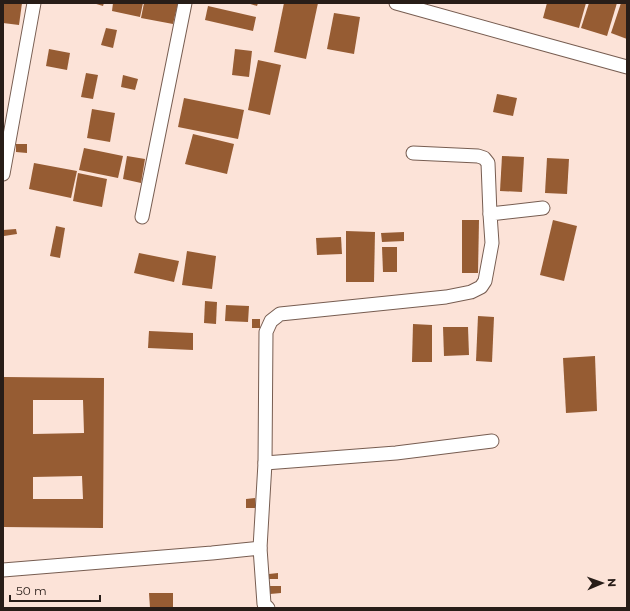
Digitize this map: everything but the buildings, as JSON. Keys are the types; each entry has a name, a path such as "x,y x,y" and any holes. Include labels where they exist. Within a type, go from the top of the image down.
{"street":[{"path":"3,174 34,3"},
{"path":"142,217 185,3"},
{"path":"396,3 627,66"},
{"path":"268,608 264,604 260,548 266,463 266,332 271,321 280,314 446,297 471,292 481,287 485,281 492,243 488,163 484,158 478,156 413,153"},
{"path":"490,214 543,208"},
{"path":"266,463 396,452 492,441"},
{"path":"3,570 204,554 260,548"}]}
